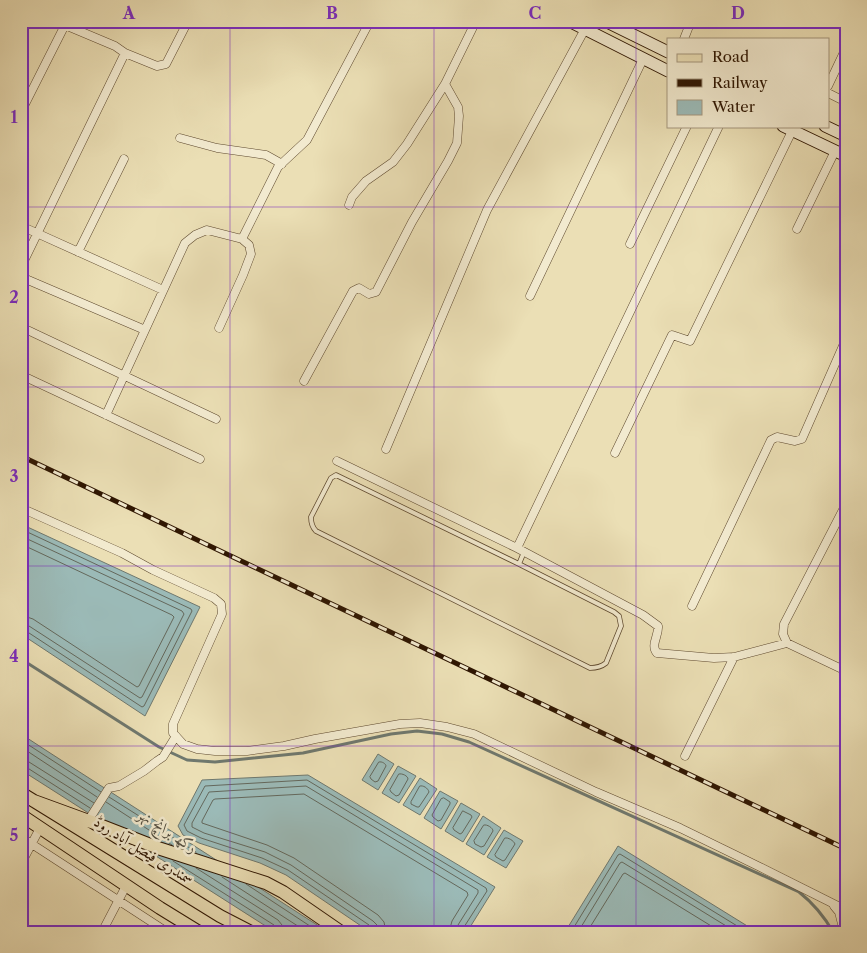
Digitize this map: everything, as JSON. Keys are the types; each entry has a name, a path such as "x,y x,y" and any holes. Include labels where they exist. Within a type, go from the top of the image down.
{"main road":[{"name":"سمندری فیصل آباد روڈ","path":"21,793 220,916 251,932"},
{"path":"34,801 92,820 161,849 266,883 283,892 341,932"},
{"path":"21,816 160,908 203,932"}],"street":[{"path":"21,112 66,23 156,66 166,64 188,21"},
{"path":"242,239 278,167 307,140 370,21"},
{"path":"349,205 352,197 366,181 393,162 407,144 445,84 476,21"},
{"path":"569,21 585,25 643,59 667,71"},
{"path":"604,21 667,52"},
{"path":"684,38 691,21"},
{"path":"386,449 488,210 585,25"},
{"path":"830,82 846,48"},
{"path":"21,267 125,52"},
{"path":"530,296 643,59"},
{"path":"304,380 353,291 358,288 369,294 376,292 412,222 448,162 457,143 459,116 458,108 445,84"},
{"path":"830,94 846,102"},
{"path":"630,244 685,128"},
{"path":"521,550 719,128"},
{"path":"615,453 672,334 690,342 788,128 841,153 797,230"},
{"path":"829,128 846,136"},
{"path":"180,138 217,148 266,155 282,164"},
{"path":"78,252 124,159"},
{"path":"21,226 163,290"},
{"path":"106,415 185,243 195,235 207,230 242,239 249,245 251,254 219,328"},
{"path":"21,277 145,330"},
{"path":"21,326 216,419"},
{"path":"692,606 771,440 777,437 796,441 802,439 846,339"},
{"path":"21,375 200,459"},
{"path":"337,461 521,550 629,607 656,625 658,632 654,651 657,653 714,658 734,657 786,643 846,671"},
{"path":"786,643 783,634 784,624 846,504"},
{"path":"21,508 122,553 153,570 214,598 221,604 222,614 173,724 174,740 163,756 144,771 119,786 109,788 92,820"},
{"path":"685,756 734,657"},
{"path":"174,740 197,749 246,751 284,746 400,724 420,723 447,727 474,734 596,792 689,832 846,910"},
{"path":"21,864 40,828"},
{"path":"21,836 167,932"},
{"path":"102,932 126,886"},
{"path":"833,904 839,912 844,932"},
{"path":"151,921 160,908"}],"lane":[{"path":"336,475 519,564 619,616 621,626 606,663 602,666 590,668 316,531 311,523 311,517 331,478 336,475"},
{"path":"519,564 521,550"}],"water":[{"path":"21,524 200,607 145,716 21,634"},
{"name":"رکھ برانچ نہر","path":"21,734 328,932 275,932 21,770"},
{"path":"378,754 394,764 378,790 362,780"},
{"path":"398,766 416,776 399,803 382,793"},
{"path":"308,775 495,887 467,932 370,932 286,875 260,863 199,843 183,835 178,826 202,780"},
{"path":"420,778 437,789 420,815 403,805"},
{"path":"440,791 458,801 441,829 424,818"},
{"path":"461,803 480,814 463,842 445,831"},
{"path":"483,816 501,828 484,855 466,844"},
{"path":"504,830 523,841 506,868 487,857"},
{"path":"618,846 757,932 565,932"}],"waterway":[{"path":"21,659 159,747 187,760 215,762 303,753 391,734 417,731 442,734 469,742 799,892 818,910 833,932"}],"railway":[{"path":"21,456 846,849"}]}
